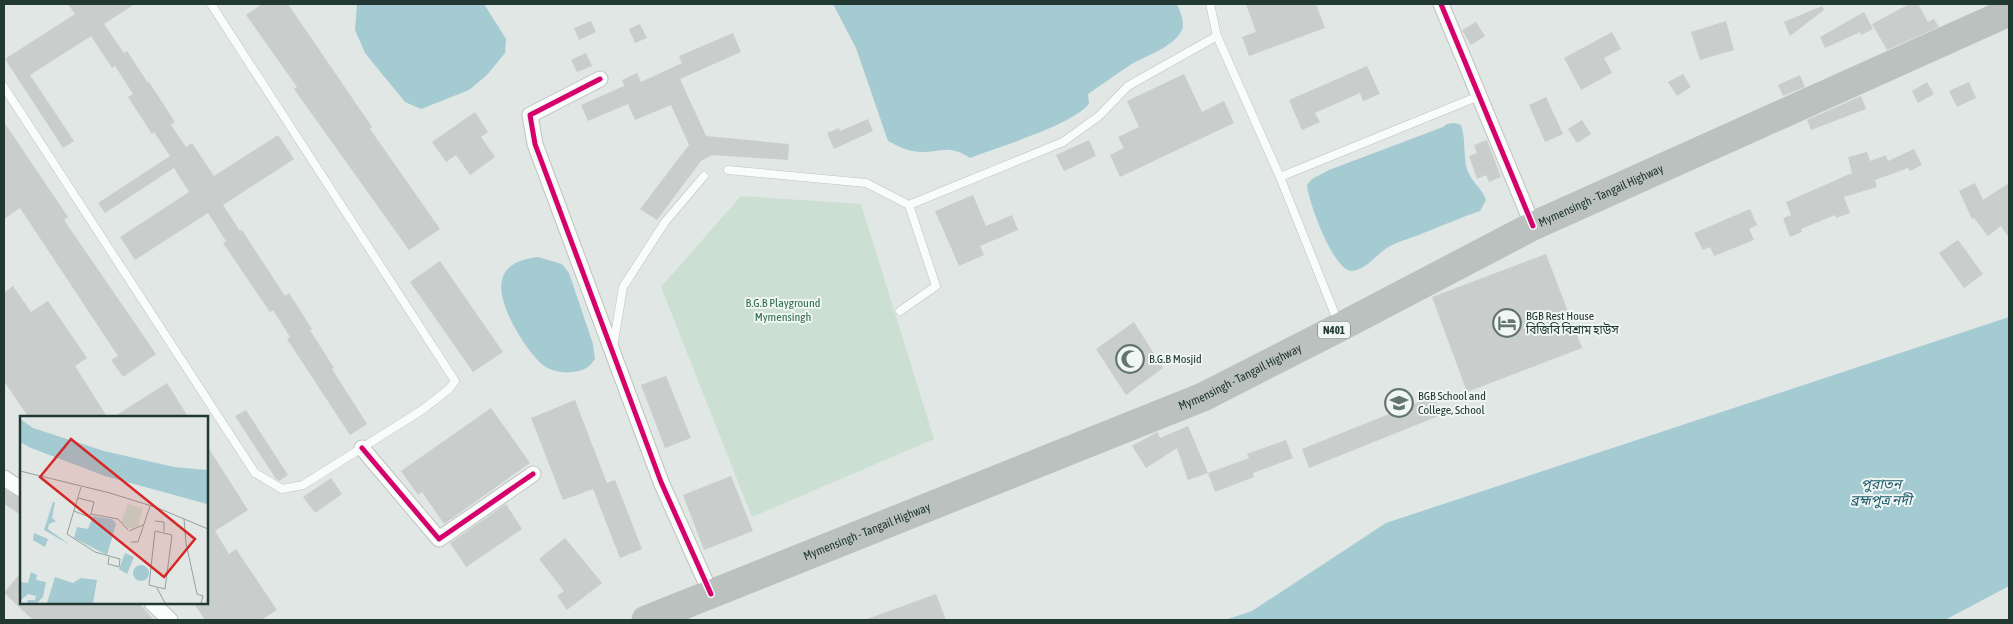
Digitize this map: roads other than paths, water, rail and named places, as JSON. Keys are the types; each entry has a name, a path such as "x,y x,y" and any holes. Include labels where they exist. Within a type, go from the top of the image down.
{"highway":[{"name":"Mymensingh - Tangail Highway","path":"646,620 1203,397 1533,226 2009,12"}],"street":[{"path":"1441,4 1533,226"},
{"path":"600,79 530,115 535,144 661,482 711,594"},
{"path":"362,448 439,538 533,474"},
{"path":"4,478 20,488"},
{"path":"153,604 170,620"}],"lane":[{"path":"4,87 255,473 282,489 303,485 422,410 449,389 455,381 211,4"},
{"path":"1210,4 1217,36 1280,178 1340,327"},
{"path":"909,205 1063,142 1099,116 1128,86 1217,36"},
{"path":"1280,178 1479,96"},
{"path":"728,170 866,183 909,205 936,286 900,311"},
{"path":"612,354 623,287 665,222 704,176"}],"water":[{"path":"357,4 484,4 506,39 505,53 487,75 469,90 421,109 405,102 365,53 355,30"},
{"path":"833,4 1177,4 1182,17 1183,27 1178,36 1166,46 1130,65 1088,94 1089,104 1067,120 1051,128 970,158 954,150 921,152 900,147 888,141 856,48"},
{"path":"1447,124 1461,125 1469,174 1486,200 1480,211 1390,246 1358,270 1352,271 1345,268 1330,248 1323,234 1308,193 1307,185 1312,179 1329,170"},
{"path":"538,257 562,264 569,273 593,344 595,359 583,370 559,372 543,365 521,338 503,301 502,280 507,270 516,263"},
{"name":"পুরাতন ব্রহ্মপুত্র নদী","path":"2009,317 2009,586 1945,620 1225,620 1252,611 1386,523"}],"place":[{"name":"BGB Rest House বিজিবি বিশ্রাম হাউস","path":"1507,323"},
{"name":"B.G.B Mosjid","path":"1130,359"},
{"name":"BGB School and College, School","path":"1399,403"}],"park label":[{"name":"B.G.B Playground Mymensingh","path":"783,310"}]}
